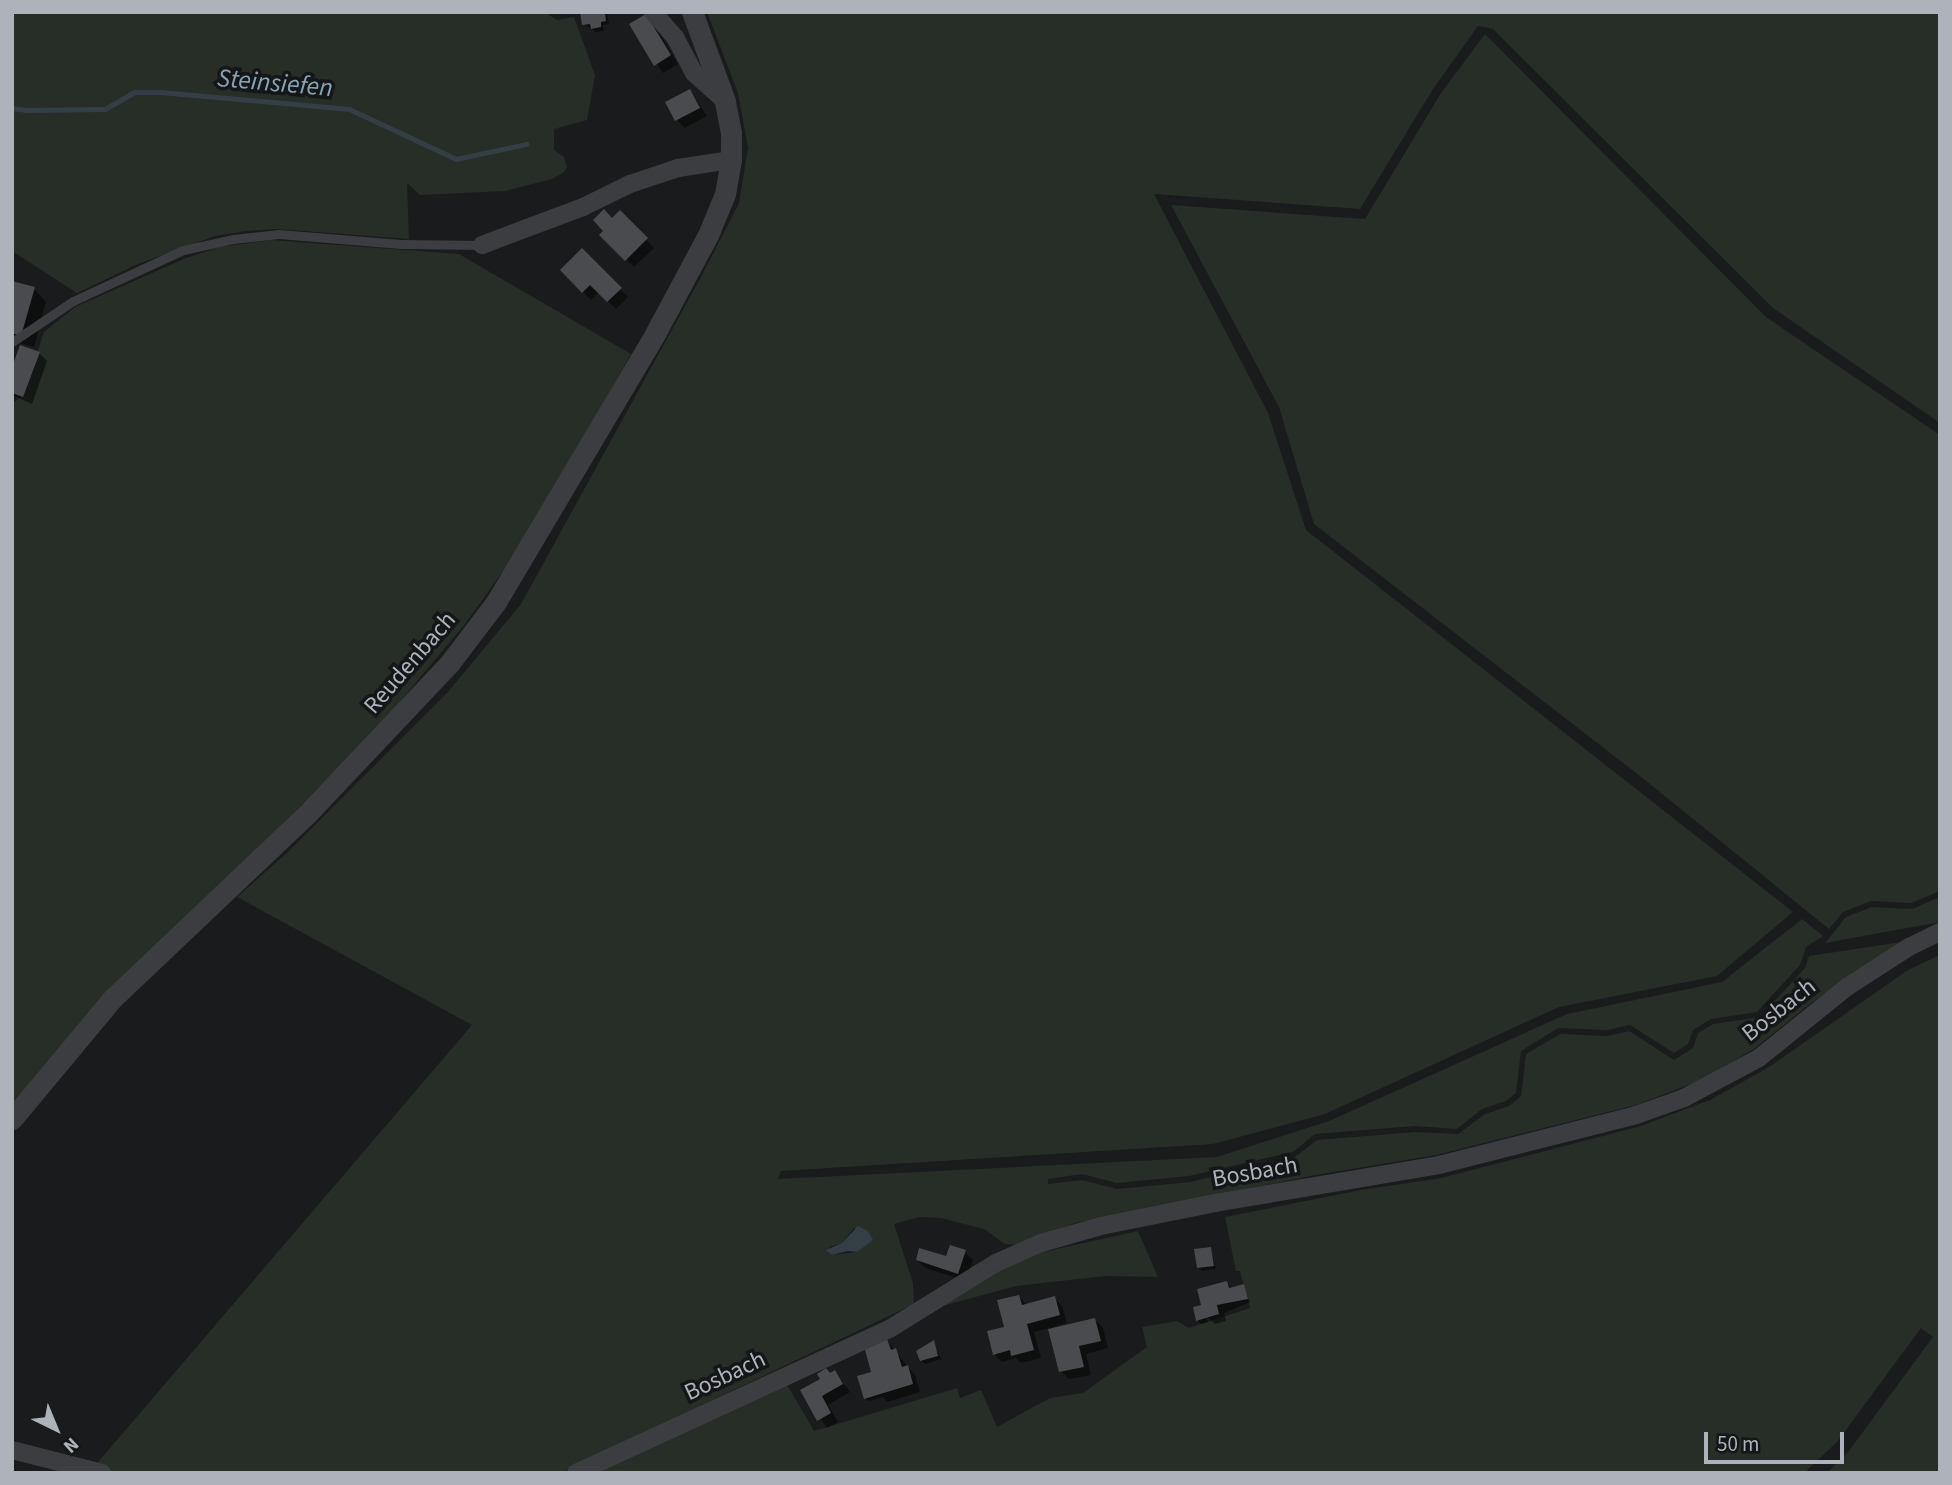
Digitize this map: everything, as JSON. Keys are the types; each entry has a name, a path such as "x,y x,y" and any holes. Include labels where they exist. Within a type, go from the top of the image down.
{"street":[{"path":"653,12 675,37 694,73 725,101"},
{"name":"Reudenbach","path":"12,1119 112,999 307,814 449,664 496,602 656,332 708,235 725,194 731,160 725,101 692,12"},
{"path":"482,245 583,207 630,184 678,168 731,160"},
{"name":"Bosbach","path":"576,1473 891,1328 985,1269 1041,1244 1101,1226 1439,1165 1636,1115 1684,1098 1759,1058 1847,987 1909,947 1940,932"},
{"path":"12,1450 102,1473"}],"lane":[{"path":"12,342 73,301 171,256 233,239 279,234 401,244 482,245"}],"shaded area":[{"path":"12,12 544,12 557,20 574,17 595,75 587,120 554,129 554,150 564,157 567,167 552,179 505,191 420,195 407,183 409,239 277,229 215,236 138,264 77,293 12,251"},
{"path":"707,12 1940,12 1940,423 1773,308 1493,29 1478,26 1433,89 1360,209 1154,194 1268,413 1306,530 1793,912 1717,976 1559,1007 1325,1114 1213,1144 781,1171 778,1179 1217,1157 1329,1121 1567,1014 1722,982 1802,919 1823,936 1806,947 1800,965 1757,1012 1711,1019 1693,1030 1688,1044 1674,1053 1630,1025 1607,1030 1558,1028 1521,1051 1516,1093 1506,1101 1482,1109 1457,1129 1415,1126 1315,1134 1293,1152 1189,1176 1117,1183 1082,1174 1048,1179 1048,1184 1082,1180 1117,1189 1190,1182 1295,1157 1317,1140 1415,1132 1458,1134 1485,1114 1509,1106 1521,1096 1526,1054 1560,1034 1607,1036 1629,1031 1674,1060 1693,1048 1698,1033 1713,1024 1760,1017 1805,968 1809,956 1902,942 1811,1003 1754,1049 1701,1080 1636,1105 1436,1155 1316,1175 1075,1223 1020,1245 1005,1244 984,1229 941,1218 919,1217 894,1224 913,1283 914,1304 560,1473 113,1473 93,1468 472,1025 237,897 288,852 448,692 521,604 739,203 748,148 738,93","holes":["854,1228 857,1252 832,1255 829,1247 842,1243"]},
{"path":"1485,34 1766,317 1940,435 1940,891 1911,903 1871,901 1843,912 1829,929 1640,776 1314,524 1279,407 1171,205 1365,219 1441,93"},
{"path":"271,240 459,254 631,354 533,529 465,624 387,717 12,1104 12,404 23,395 44,332 75,307 186,258 220,247"},
{"path":"1940,897 1940,922 1825,943 1846,917 1872,907 1912,909"},
{"path":"1940,955 1940,1473 1827,1473 1848,1452 1933,1337 1921,1328 1837,1442 1804,1473 604,1473 602,1469 785,1381 814,1431 957,1388 960,1398 981,1390 997,1427 1050,1398 1083,1393 1147,1347 1142,1327 1177,1321 1189,1328 1250,1308 1240,1271 1236,1271 1225,1217 1361,1190 1441,1178 1641,1126 1710,1100 1769,1067 1908,970"},
{"path":"858,1226 868,1231 873,1240 857,1252 832,1255 826,1250 842,1243"},
{"path":"1138,1231 1158,1277 1105,1276 1016,1286 935,1308 1000,1269 1043,1252"}],"building":[{"path":"580,12 605,12 606,21 601,22 601,27 591,29 590,24 582,25"},
{"path":"646,14 671,55 654,66 629,24"},
{"path":"690,89 700,108 675,121 665,102"},
{"path":"604,209 612,218 620,210 648,238 625,261 599,235 603,231 593,220"},
{"path":"582,248 622,288 607,302 590,285 582,293 560,270"},
{"path":"12,281 35,287 21,336 12,333"},
{"path":"20,345 40,352 23,397 12,393 12,367"},
{"path":"950,1245 966,1250 958,1274 916,1260 919,1248 946,1256"},
{"path":"1211,1247 1214,1266 1197,1268 1194,1249"},
{"path":"1227,1281 1229,1288 1244,1284 1248,1299 1217,1305 1219,1314 1196,1321 1193,1307 1201,1305 1197,1289"},
{"path":"1019,1295 1022,1305 1055,1296 1060,1315 1027,1324 1034,1350 1011,1356 1010,1350 993,1355 987,1331 1004,1327 997,1300"},
{"path":"1095,1318 1101,1341 1079,1346 1084,1367 1059,1372 1048,1329"},
{"path":"887,1339 891,1350 896,1348 902,1367 908,1365 913,1384 864,1399 857,1376 871,1372 864,1346"},
{"path":"934,1340 938,1356 920,1361 916,1351"},
{"path":"826,1368 830,1373 835,1370 843,1384 822,1396 831,1413 817,1421 800,1390 820,1379 817,1374"}],"waterway":[{"name":"Steinsiefen","path":"12,108 105,109 135,92 160,92 349,109 456,159 526,144"}]}
